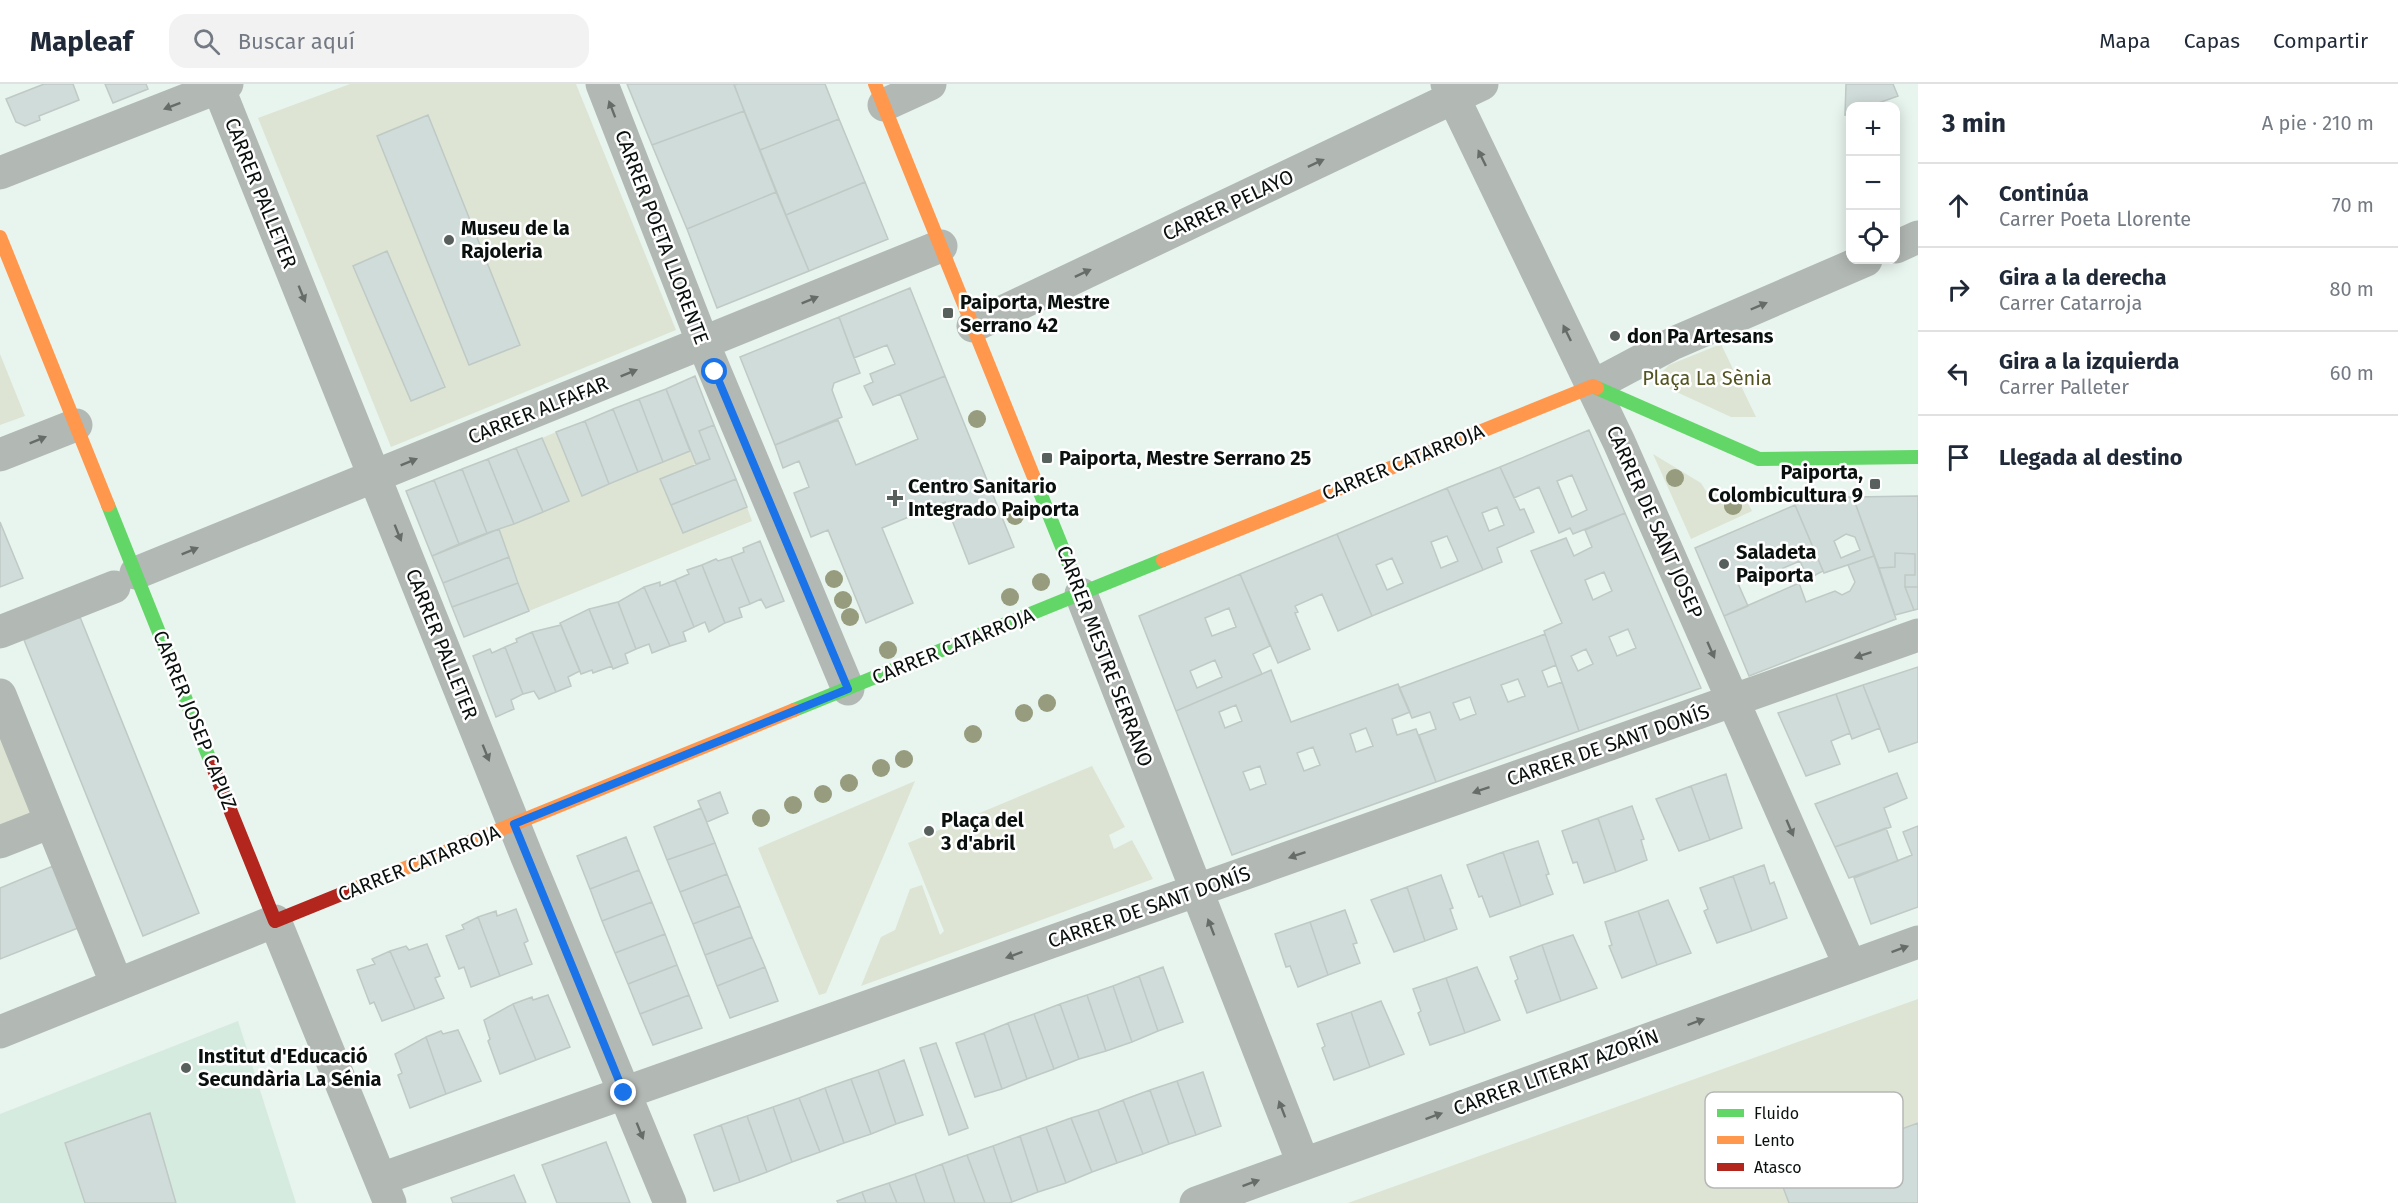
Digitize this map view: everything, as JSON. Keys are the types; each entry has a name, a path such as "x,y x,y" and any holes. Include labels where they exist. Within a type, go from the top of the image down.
{"street":[{"name":"CARRER POETA LLORENTE","path":"602,84 703,343 848,689"},
{"path":"879,95 930,84"},
{"name":"CARRER PELAYO","path":"973,326 1450,91 1482,84"},
{"path":"0,173 221,85"},
{"name":"CARRER PALLETER","path":"221,85 514,824 670,1203"},
{"name":"CARRER DE SANT JOSEP","path":"1450,91 1593,386 1850,966"},
{"name":"CARRER MESTRE SERRANO","path":"879,95 1081,594 1303,1163"},
{"name":"CARRER JOSEP CAPUZ","path":"0,237 75,424 125,580 275,921 386,1191"},
{"path":"1900,245 1918,237"},
{"name":"CARRER ALFAFAR","path":"0,632 375,476 941,246"},
{"name":"CARRER CATARROJA","path":"0,1032 1593,386 1674,343 1857,264"},
{"path":"1593,386 1759,459 1918,457"},
{"path":"0,455 75,424"},
{"name":"CARRER DE SANT DONÍS","path":"386,1191 624,1093 1918,636"},
{"path":"0,695 117,985"},
{"path":"0,842 51,822"},
{"name":"CARRER LITERAT AZORÍN","path":"1196,1203 1918,942"}],"shaded area":[{"name":"Institut d'Educació Secundària La Sénia","path":"238,1021 296,1203 0,1203 0,1114"}],"green space":[{"path":"350,84 576,84 676,330 391,447 258,118"},
{"name":"Plaça La Sènia","path":"1721,344 1756,417 1731,417 1670,389 1664,382 1663,371 1669,365"},
{"path":"0,354 25,416 0,425"},
{"path":"556,432 582,496 690,451 696,464 660,479 683,533 747,507 752,521 529,611 499,529 569,501 542,438"},
{"path":"1653,454 1701,483 1706,491 1743,493 1752,511 1691,539"},
{"path":"0,713 42,817 0,834"},
{"path":"1092,766 1125,827 1109,835 1114,849 1132,840 1153,879 861,986 881,937 895,930 910,889 922,885 940,935 944,931 908,843"},
{"path":"915,781 826,993 819,995 758,848"},
{"path":"1918,999 1918,1203 1348,1203"}],"building":[{"path":"44,84 73,84 79,100 39,116 40,120 25,126 16,122 6,99"},
{"path":"105,84 146,84 148,89 113,103"},
{"path":"627,84 734,84 744,111 652,145"},
{"path":"825,84 839,119 760,150 734,85"},
{"path":"1846,84 1893,84 1898,96 1881,102 1846,102 1845,115"},
{"path":"744,111 776,192 687,229 652,145"},
{"name":"Museu de la Rajoleria","path":"428,115 520,345 469,365 377,136"},
{"path":"839,119 865,182 786,215 760,150"},
{"path":"865,182 888,239 809,271 786,215"},
{"path":"776,192 809,271 717,308 687,229"},
{"path":"387,251 445,387 411,401 353,266"},
{"path":"910,288 945,376 873,405 864,386 873,382 870,374 895,364 887,345 854,358 839,317"},
{"path":"839,317 860,373 834,383 832,390 842,417 775,445 740,357"},
{"path":"695,376 714,425 699,431 710,459 696,464 666,389"},
{"name":"Centro Sanitario Integrado Paiporta","path":"945,376 1014,547 969,564 945,502 882,528 913,603 866,623 828,530 811,537 794,493 809,487 799,461 783,468 775,445 838,420 856,465 918,439 900,394"},
{"path":"666,389 690,451 663,462 639,399"},
{"path":"639,399 663,462 638,472 613,409"},
{"path":"613,409 638,472 609,484 585,421"},
{"path":"585,421 609,484 582,496 556,432"},
{"path":"714,425 736,479 671,505 660,479 710,459 699,431"},
{"path":"1589,430 1625,513 1573,534 1570,528 1559,533 1539,487 1514,498 1500,467","holes":["1572,475 1587,510 1572,517 1557,481"]},
{"path":"542,438 569,501 543,512 516,448"},
{"path":"516,448 543,512 514,524 488,459"},
{"path":"488,459 514,524 487,533 462,469"},
{"path":"1500,467 1520,510 1524,509 1534,532 1497,548 1502,562 1483,570 1447,488","holes":["1497,507 1504,525 1489,531 1482,513"]},
{"path":"462,469 487,533 459,544 434,480"},
{"path":"736,479 747,507 683,533 671,505"},
{"path":"434,480 459,544 432,556 406,491"},
{"path":"1447,488 1483,570 1372,616 1337,534","holes":["1447,536 1458,561 1441,568 1431,542","1392,558 1403,583 1387,590 1376,565"]},
{"path":"1918,496 1918,587 1905,587 1905,575 1915,575 1915,554 1895,553 1895,567 1879,568 1853,497"},
{"path":"1812,497 1853,497 1874,556 1824,573 1795,505","holes":["1846,534 1855,537 1860,550 1841,558 1834,541"]},
{"path":"1795,505 1823,571 1808,579 1800,561 1748,583 1744,575 1736,579 1748,606 1724,616 1695,548"},
{"path":"1625,513 1701,688 1579,731 1544,631 1562,623 1531,551 1566,538 1574,556 1592,547 1585,530","holes":["1604,572 1612,591 1593,600 1585,580","1628,629 1636,648 1617,656 1609,637","1586,649 1593,664 1578,671 1571,656"]},
{"path":"0,522 23,578 0,587"},
{"path":"499,529 509,557 443,583 432,556"},
{"path":"1337,534 1372,616 1338,631 1322,594 1295,606 1298,612 1295,613 1310,649 1278,663 1240,574"},
{"path":"760,541 784,601 766,608 761,599 750,604 731,557 744,552 743,548"},
{"path":"1895,553 1915,554 1915,575 1905,575 1905,587 1914,610 1895,615 1879,568 1895,567"},
{"path":"1874,556 1896,619 1749,676 1724,616 1799,583 1806,602 1835,591 1842,595 1850,591 1855,582 1848,565"},
{"path":"509,557 518,583 452,607 443,583"},
{"path":"731,557 750,604 739,608 742,617 725,623 702,565 716,559 718,561"},
{"path":"702,565 725,623 709,632 705,622 694,627 675,580 689,574 687,570"},
{"path":"1240,574 1270,646 1253,654 1262,674 1176,711 1139,616","holes":["1229,608 1236,627 1212,636 1205,618","1215,660 1222,677 1197,688 1190,671"]},
{"path":"675,580 694,627 683,632 686,641 670,646 644,587 660,582 660,586"},
{"path":"518,583 529,611 464,637 452,607"},
{"path":"644,587 670,646 652,653 649,644 636,649 618,602"},
{"path":"1905,587 1918,587 1918,609 1914,610"},
{"path":"618,602 636,649 625,654 628,663 613,669 589,609"},
{"path":"589,609 612,666 593,673 592,670 581,674 560,623"},
{"path":"80,617 199,913 143,936 24,640"},
{"path":"561,625 580,671 568,677 571,686 556,692 532,632"},
{"path":"532,632 556,692 539,699 534,691 523,694 505,647"},
{"path":"1545,634 1556,665 1542,671 1548,687 1562,682 1579,731 1436,782 1419,735 1436,729 1430,712 1412,718 1399,688","holes":["1518,679 1525,696 1508,702 1501,685","1470,697 1476,714 1460,720 1453,703"]},
{"path":"505,647 523,694 511,700 514,709 496,717 473,656 490,649 492,653"},
{"path":"1918,667 1918,742 1889,752 1863,685"},
{"path":"1271,670 1291,722 1398,684 1410,712 1392,719 1397,735 1416,729 1436,782 1232,855 1176,711","holes":["1236,705 1242,721 1225,728 1219,712","1366,728 1373,746 1356,752 1350,734","1313,747 1320,765 1304,771 1297,753","1260,766 1266,784 1250,790 1243,772"]},
{"path":"1863,685 1880,728 1852,739 1836,694"},
{"path":"1836,694 1850,733 1831,741 1840,764 1806,776 1778,713"},
{"path":"1897,773 1907,798 1884,808 1891,827 1835,847 1815,804"},
{"path":"1726,774 1742,828 1710,840 1691,786"},
{"path":"1691,786 1710,840 1679,851 1656,799"},
{"path":"720,792 728,813 707,822 698,801"},
{"path":"1632,806 1644,839 1641,840 1647,860 1616,872 1598,818"},
{"path":"701,808 715,843 667,860 654,827"},
{"path":"1598,818 1616,872 1584,883 1577,862 1573,863 1562,831"},
{"path":"1918,826 1918,907 1871,924 1854,878 1912,855 1903,832"},
{"path":"1886,828 1898,861 1849,878 1835,847"},
{"path":"626,837 639,870 590,889 577,856"},
{"path":"1538,841 1553,894 1521,906 1503,852"},
{"path":"715,843 727,874 680,892 667,860"},
{"path":"1503,852 1521,906 1490,917 1482,896 1479,897 1467,865"},
{"path":"1764,865 1770,884 1774,882 1787,918 1752,931 1733,876"},
{"path":"53,866 78,928 0,959 0,888"},
{"path":"639,870 652,902 602,921 590,889"},
{"path":"727,874 740,906 693,924 680,892"},
{"path":"1441,875 1453,908 1450,909 1457,929 1425,941 1407,887"},
{"path":"1733,876 1752,931 1717,943 1704,911 1708,909 1700,888"},
{"path":"1407,887 1425,941 1394,952 1371,900"},
{"path":"1668,900 1691,953 1657,965 1638,911"},
{"path":"652,902 665,934 615,953 602,921"},
{"path":"740,906 752,937 705,955 693,924"},
{"path":"516,909 528,941 524,943 532,964 500,976 478,917 496,911 497,916"},
{"path":"1345,910 1357,943 1353,944 1360,963 1328,975 1310,922"},
{"path":"1638,911 1657,965 1622,978 1609,946 1612,945 1605,922"},
{"path":"478,917 500,976 471,987 464,967 459,969 446,936 464,929 462,925"},
{"path":"1310,922 1328,975 1298,987 1290,966 1286,967 1275,934"},
{"path":"665,934 677,965 628,984 615,953"},
{"path":"1573,935 1597,988 1561,1001 1542,945"},
{"path":"752,937 765,967 717,986 705,955"},
{"path":"427,944 440,976 435,978 444,998 415,1009 390,951 406,946 409,950"},
{"path":"1542,945 1561,1001 1527,1013 1515,981 1518,979 1510,957"},
{"path":"390,951 415,1009 382,1021 374,1002 370,1004 357,970 375,964 372,959"},
{"path":"677,965 689,995 640,1014 628,984"},
{"path":"765,967 778,1001 730,1018 717,986"},
{"path":"1163,967 1183,1022 1158,1031 1139,976"},
{"path":"1477,967 1500,1020 1465,1033 1446,978"},
{"path":"1139,976 1158,1031 1132,1042 1113,986"},
{"path":"1446,978 1465,1033 1430,1045 1418,1013 1421,1011 1413,989"},
{"path":"1113,986 1132,1042 1106,1051 1087,995"},
{"path":"548,995 570,1047 536,1060 513,1004 532,997 533,1000"},
{"path":"689,995 702,1028 653,1045 640,1014"},
{"path":"1087,995 1106,1051 1079,1059 1060,1004"},
{"path":"1381,1001 1404,1054 1370,1067 1351,1012"},
{"path":"513,1004 536,1060 500,1074 488,1041 490,1039 484,1020"},
{"path":"1060,1004 1079,1059 1054,1069 1034,1014"},
{"path":"1351,1012 1370,1067 1334,1080 1322,1048 1325,1046 1317,1024"},
{"path":"1034,1014 1054,1069 1027,1079 1008,1023"},
{"path":"1008,1023 1027,1079 1002,1089 984,1033"},
{"path":"458,1030 481,1081 446,1094 426,1037 441,1031 443,1034"},
{"path":"984,1033 1002,1089 975,1097 956,1043"},
{"path":"426,1037 446,1094 410,1108 398,1075 402,1073 395,1054"},
{"path":"936,1043 968,1128 949,1135 920,1048"},
{"path":"904,1060 923,1115 896,1124 878,1070"},
{"path":"878,1070 896,1124 871,1134 851,1079"},
{"path":"1203,1072 1221,1126 1196,1135 1177,1081"},
{"path":"851,1079 871,1134 844,1143 825,1088"},
{"path":"1177,1081 1196,1135 1169,1144 1150,1090"},
{"path":"825,1088 844,1143 820,1152 799,1098"},
{"path":"1150,1090 1169,1144 1143,1154 1123,1100"},
{"path":"799,1098 820,1152 792,1162 773,1107"},
{"path":"1123,1100 1143,1154 1117,1163 1098,1110"},
{"path":"773,1107 792,1162 767,1172 747,1116"},
{"path":"1098,1110 1117,1163 1092,1172 1071,1118"},
{"path":"150,1113 176,1203 85,1203 65,1143"},
{"path":"747,1116 767,1172 740,1182 721,1125"},
{"path":"1071,1118 1092,1172 1066,1183 1046,1127"},
{"path":"1918,1123 1918,1203 1789,1203 1783,1188 1903,1188 1903,1128"},
{"path":"721,1125 740,1182 714,1191 694,1135"},
{"path":"1046,1127 1066,1183 1038,1192 1020,1136"},
{"path":"1020,1136 1038,1192 1012,1202 993,1146"},
{"path":"606,1142 630,1203 557,1203 542,1165"},
{"path":"993,1146 1012,1202 1009,1203 985,1203 967,1155"},
{"path":"967,1155 985,1203 955,1203 942,1164"},
{"path":"942,1164 955,1203 925,1203 915,1174"},
{"path":"915,1174 925,1203 897,1203 889,1183"},
{"path":"514,1175 526,1203 453,1203 451,1198"},
{"path":"889,1183 897,1203 866,1203 862,1192"},
{"path":"862,1192 866,1203 838,1203 837,1201"}],"traffic: fast":[{"path":"1597,388 1759,459 1918,457"},
{"path":"1037,485 1081,594"},
{"path":"108,505 212,765"},
{"path":"794,710 1163,560"}],"traffic: slow":[{"path":"875,84 1037,485"},
{"path":"0,237 108,505"},
{"path":"1163,560 1593,386 1597,388"},
{"path":"349,891 794,710"}],"traffic: jam":[{"path":"212,765 275,921 349,891"}],"place":[{"name":"Museu de la Rajoleria","path":"449,240"},
{"name":"Paiporta, Mestre Serrano 42","path":"948,313"},
{"name":"don Pa Artesans","path":"1615,336"},
{"name":"Paiporta, Mestre Serrano 25","path":"1047,458"},
{"name":"Paiporta, Colombicultura 9","path":"1875,484"},
{"name":"Centro Sanitario Integrado Paiporta","path":"895,498"},
{"name":"Saladeta Paiporta","path":"1724,564"},
{"name":"Plaça del 3 d'abril","path":"929,831"},
{"name":"Institut d'Educació Secundària La Sénia","path":"186,1068"}],"route":[{"path":"624,1093 514,824 848,689 715,372"}]}
